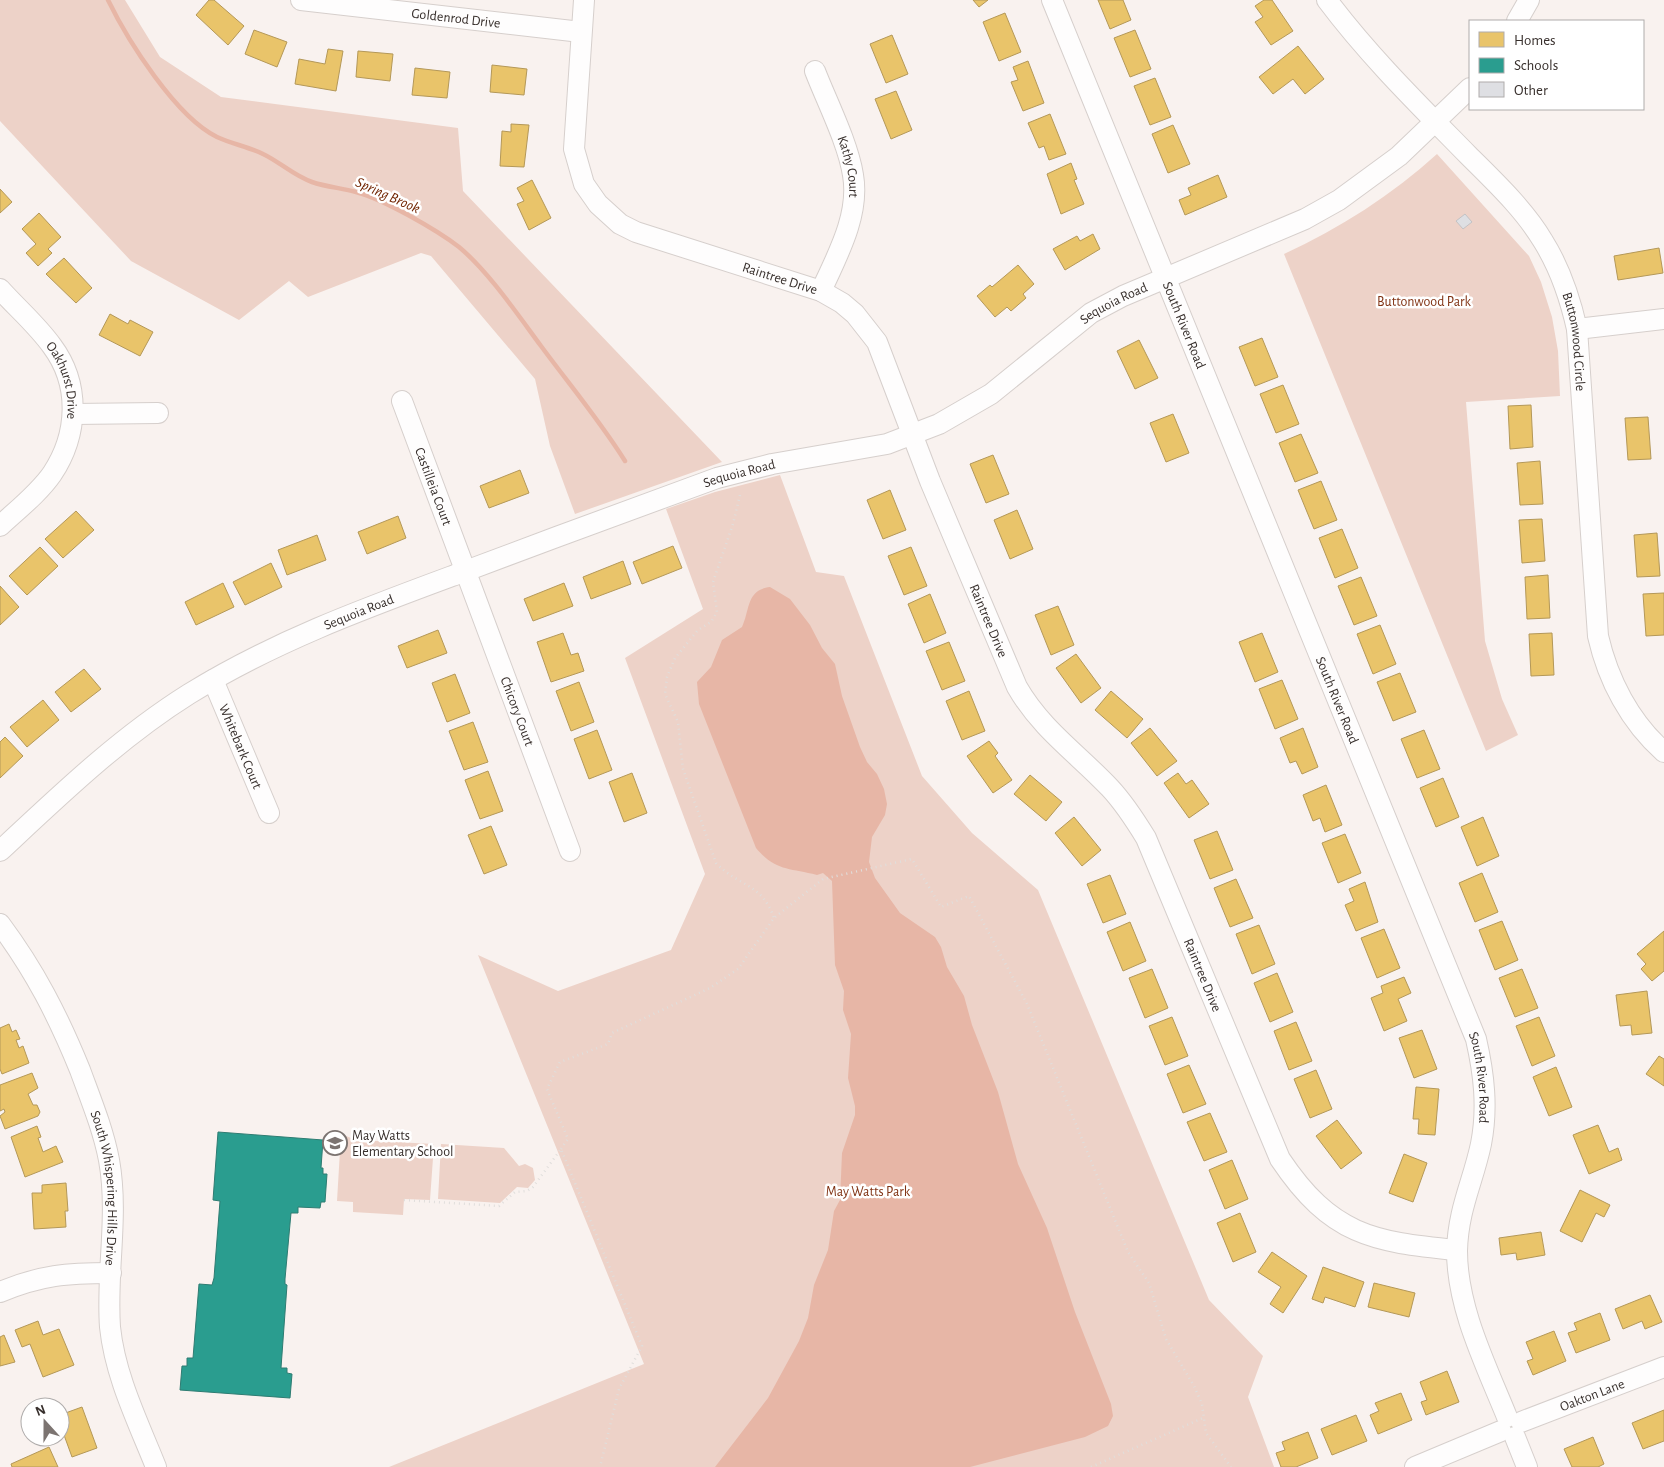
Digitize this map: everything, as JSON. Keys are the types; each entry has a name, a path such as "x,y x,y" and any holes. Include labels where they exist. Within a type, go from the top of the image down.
{"street":[{"name":"Goldenrod Drive","path":"300,0 581,32"},
{"name":"Raintree Drive","path":"584,0 574,149 584,184 598,204 620,224 636,232 821,291 855,314 877,342 912,434 994,633 1024,700 1050,732 1121,800 1146,838 1280,1159 1305,1193 1335,1219 1350,1228 1384,1241 1457,1250"},
{"name":"South River Road","path":"1052,0 1476,1038 1484,1083 1484,1124 1459,1220 1458,1270 1465,1305 1527,1467"},
{"name":"Buttonwood Circle","path":"1327,0 1346,26 1512,201 1543,240 1570,299 1577,329 1598,636 1618,693 1643,730 1664,752"},
{"path":"1518,20 1529,0"},
{"name":"Kathy Court","path":"815,71 850,162 854,193 847,229 821,291"},
{"name":"Sequoia Road","path":"0,851 90,768 144,725 213,680 298,635 717,478 791,460 887,444 939,424 990,394 1091,313 1122,296 1270,234 1327,207 1375,176 1436,122 1469,89"},
{"name":"Oakhurst Drive","path":"0,289 43,335 60,358 68,379 74,414 72,429 62,458 50,476 0,526"},
{"path":"1577,329 1664,319"},
{"name":"Castilleia Court","path":"402,401 466,571"},
{"path":"74,414 158,413"},
{"name":"Chicory Court","path":"466,571 570,851"},
{"name":"Whitebark Court","path":"213,680 270,813"},
{"name":"South Whispering Hills Drive","path":"0,924 36,976 53,1008 95,1109 112,1180 114,1232 111,1273 111,1328 115,1355 124,1388 156,1467"},
{"path":"0,1292 41,1277 57,1274 111,1273"},
{"name":"Oakton Lane","path":"1415,1467 1664,1367"}],"path":[{"path":"740,495 733,524 713,582 717,612 711,622 698,630 675,658 667,677 665,694 678,722 683,769 716,863 728,875 759,892 768,902 774,918"},
{"path":"404,1200 499,1206 515,1192 527,1191 568,1139 547,1089 560,1062 608,1044 612,1033 710,988 738,969 774,918 823,879 912,859 941,907 969,896 1028,1004 1128,1252 1149,1283 1166,1339 1202,1404 1206,1434 1231,1467"},
{"path":"561,1149 642,1346 618,1389 600,1467"},
{"path":"1091,1467 1203,1418"}],"green space":[{"path":"0,0 125,0 160,57 221,97 458,128 463,191 722,462 575,514 550,446 535,379 431,256 421,253 308,297 289,281 239,320 131,261 0,121"},
{"name":"Buttonwood Park","path":"1437,154 1529,256 1541,282 1552,317 1558,351 1560,396 1466,402 1485,641 1502,699 1518,735 1486,751 1284,254 1365,210"},
{"name":"May Watts Park","path":"780,475 816,572 844,576 922,776 972,833 1038,890 1209,1300 1263,1356 1248,1397 1274,1467 389,1467 644,1364 478,955 558,991 671,950 705,874 625,658 703,609 666,509 715,492"},
{"path":"341,1134 356,1140 434,1144 430,1200 404,1199 403,1215 353,1212 353,1202 337,1201"},
{"path":"441,1144 504,1148 519,1166 525,1164 533,1168 535,1180 528,1188 517,1187 500,1203 438,1199"}],"shaded area":[{"path":"770,587 790,599 810,625 822,648 835,664 842,696 860,747 884,789 887,804 885,815 872,837 869,862 875,878 900,913 935,937 941,947 947,967 964,996 972,1025 998,1092 1018,1164 1047,1228 1075,1312 1111,1404 1113,1416 1108,1426 1085,1437 970,1467 715,1467 768,1398 799,1341 808,1318 814,1285 828,1250 834,1211 840,1200 842,1153 855,1115 855,1106 848,1078 851,1034 843,1010 844,991 835,965 832,881 823,873 817,875 776,865 756,848 699,704 697,682 711,667 722,640 742,627 753,596 762,589"}],"building: Homes":[{"path":"209,0 214,0 244,26 228,45 196,15"},
{"path":"973,0 988,0 979,7"},
{"path":"1098,0 1123,0 1131,20 1110,29"},
{"path":"1264,0 1272,0 1293,31 1271,45 1255,22 1263,17 1255,6"},
{"path":"1005,13 1021,52 999,61 983,22"},
{"path":"254,30 287,42 277,67 245,54"},
{"path":"1135,30 1151,69 1130,77 1114,38"},
{"path":"892,35 908,74 886,83 870,44"},
{"path":"1298,46 1324,79 1305,94 1293,79 1273,94 1259,77"},
{"path":"328,49 343,51 336,91 295,84 299,59 325,64"},
{"path":"358,51 393,54 390,81 356,77"},
{"path":"1028,61 1044,103 1023,111 1011,82 1018,80 1013,67"},
{"path":"492,65 527,69 524,95 490,92"},
{"path":"415,68 450,72 447,98 412,95"},
{"path":"1155,78 1171,117 1150,125 1134,86"},
{"path":"896,91 912,130 891,139 875,99"},
{"path":"1050,114 1066,154 1049,160 1044,146 1039,148 1028,123"},
{"path":"511,124 529,125 524,167 500,166 502,131 511,132"},
{"path":"1173,125 1190,164 1168,173 1152,134"},
{"path":"1071,163 1077,179 1074,180 1084,204 1061,214 1047,174"},
{"path":"1218,175 1227,197 1185,215 1179,200 1191,195 1188,188"},
{"path":"532,180 551,218 529,230 517,204 524,201 517,188"},
{"path":"0,189 12,202 0,213"},
{"path":"39,213 61,237 48,249 52,253 38,266 26,253 36,244 22,229"},
{"path":"1093,234 1100,249 1065,270 1053,249 1077,236 1080,241"},
{"path":"1659,248 1663,273 1618,280 1614,256"},
{"path":"64,258 92,288 76,303 46,274"},
{"path":"1018,265 1034,284 1023,294 1026,298 1011,311 1007,307 995,317 977,296 990,285 992,287"},
{"path":"110,314 128,324 130,320 153,332 140,356 99,335"},
{"path":"1262,338 1278,377 1255,386 1239,347"},
{"path":"1139,340 1158,378 1135,389 1117,351"},
{"path":"1283,385 1299,424 1276,433 1260,394"},
{"path":"1531,405 1533,447 1510,449 1508,406"},
{"path":"1173,414 1189,453 1166,462 1150,423"},
{"path":"1648,417 1651,459 1628,460 1625,418"},
{"path":"1301,434 1318,473 1295,482 1279,443"},
{"path":"993,455 1009,494 986,503 970,464"},
{"path":"1540,461 1543,504 1520,505 1517,463"},
{"path":"520,470 529,493 489,508 480,486"},
{"path":"1321,481 1337,520 1314,529 1298,490"},
{"path":"890,490 906,530 883,539 867,500"},
{"path":"1017,510 1033,549 1010,559 994,520"},
{"path":"76,511 94,530 63,558 45,539"},
{"path":"398,516 406,538 367,554 358,532"},
{"path":"1542,519 1545,561 1522,563 1519,520"},
{"path":"1342,529 1358,568 1335,578 1319,538"},
{"path":"1657,533 1660,576 1637,577 1634,535"},
{"path":"317,535 326,560 287,575 278,550"},
{"path":"673,546 682,568 642,584 633,562"},
{"path":"40,547 58,566 27,595 9,576"},
{"path":"911,547 927,586 904,595 888,556"},
{"path":"623,561 631,584 591,599 583,577"},
{"path":"271,563 282,587 245,605 233,582"},
{"path":"1548,575 1550,618 1527,619 1525,577"},
{"path":"1361,577 1377,616 1354,625 1338,586"},
{"path":"223,583 234,607 196,625 185,602"},
{"path":"564,583 573,606 533,621 524,599"},
{"path":"0,586 19,607 0,625"},
{"path":"1664,593 1664,635 1646,636 1643,594"},
{"path":"930,594 946,633 924,643 908,604"},
{"path":"1058,606 1074,645 1051,655 1035,615"},
{"path":"1380,625 1396,664 1373,674 1357,634"},
{"path":"438,630 447,653 407,668 398,646"},
{"path":"563,633 571,655 578,653 584,671 551,682 537,642"},
{"path":"1262,633 1278,672 1255,682 1239,642"},
{"path":"1552,633 1554,675 1531,676 1529,634"},
{"path":"949,642 965,681 942,690 926,651"},
{"path":"1076,654 1101,688 1081,703 1056,668"},
{"path":"84,669 101,689 71,712 55,692"},
{"path":"1400,673 1416,712 1393,721 1377,682"},
{"path":"455,674 470,713 447,722 432,683"},
{"path":"1282,680 1298,719 1275,729 1259,689"},
{"path":"579,682 594,722 571,731 556,691"},
{"path":"969,691 985,731 962,740 946,701"},
{"path":"1111,691 1143,719 1127,738 1095,710"},
{"path":"43,700 59,720 27,747 10,727"},
{"path":"473,722 488,762 464,770 449,731"},
{"path":"1150,728 1177,761 1157,776 1131,743"},
{"path":"1303,728 1318,767 1302,774 1296,761 1290,763 1280,738"},
{"path":"597,730 612,770 589,779 574,739"},
{"path":"1424,730 1440,769 1417,778 1401,739"},
{"path":"5,737 23,756 0,778 0,742"},
{"path":"989,741 998,753 995,756 1012,780 993,793 967,756"},
{"path":"488,771 503,811 480,819 465,780"},
{"path":"632,773 647,813 624,822 609,782"},
{"path":"1178,773 1186,784 1192,780 1209,804 1189,818 1164,783"},
{"path":"1030,775 1062,802 1046,821 1014,794"},
{"path":"1443,778 1459,817 1436,827 1420,788"},
{"path":"1326,785 1342,825 1325,832 1320,818 1313,821 1303,795"},
{"path":"1074,817 1101,850 1082,866 1055,833"},
{"path":"1483,817 1499,856 1477,866 1461,827"},
{"path":"491,826 507,865 484,874 468,835"},
{"path":"1217,831 1233,870 1210,879 1194,840"},
{"path":"1345,834 1361,873 1338,883 1322,843"},
{"path":"1482,873 1498,912 1475,922 1459,883"},
{"path":"1110,875 1126,914 1103,923 1087,884"},
{"path":"1236,879 1253,918 1230,927 1214,888"},
{"path":"1365,882 1378,922 1356,931 1345,905 1354,901 1349,889"},
{"path":"1502,921 1518,960 1495,970 1479,930"},
{"path":"1130,922 1146,961 1123,971 1107,932"},
{"path":"1259,925 1275,964 1252,974 1236,934"},
{"path":"1384,929 1400,968 1377,978 1361,938"},
{"path":"1664,931 1664,971 1652,981 1641,969 1646,964 1637,954"},
{"path":"1152,969 1168,1008 1145,1018 1129,978"},
{"path":"1522,969 1538,1008 1515,1017 1499,978"},
{"path":"1277,973 1293,1012 1270,1022 1254,983"},
{"path":"1404,977 1411,993 1398,999 1407,1021 1384,1031 1371,998 1383,993 1381,986"},
{"path":"1647,991 1652,1033 1632,1035 1631,1025 1620,1026 1616,995"},
{"path":"1172,1017 1188,1056 1165,1065 1149,1026"},
{"path":"1539,1017 1555,1056 1532,1066 1516,1026"},
{"path":"1296,1022 1312,1061 1289,1070 1274,1031"},
{"path":"9,1024 12,1032 16,1030 20,1039 16,1040 19,1048 23,1046 29,1063 2,1074 0,1069 0,1028"},
{"path":"1422,1030 1437,1069 1414,1078 1399,1038"},
{"path":"1659,1056 1664,1059 1664,1086 1646,1074"},
{"path":"1189,1065 1206,1104 1183,1113 1167,1074"},
{"path":"1556,1067 1572,1107 1549,1116 1533,1077"},
{"path":"1316,1070 1332,1109 1310,1118 1294,1079"},
{"path":"32,1073 38,1088 28,1094 33,1105 37,1105 40,1112 38,1116 5,1129 0,1116 5,1112 4,1109 0,1111 0,1085"},
{"path":"1416,1087 1439,1089 1435,1135 1418,1134 1419,1119 1413,1119"},
{"path":"1210,1113 1227,1152 1204,1161 1187,1122"},
{"path":"1337,1120 1362,1153 1341,1169 1316,1136"},
{"path":"1598,1125 1609,1152 1618,1148 1622,1160 1589,1174 1573,1135"},
{"path":"37,1126 41,1137 38,1138 43,1152 56,1146 63,1162 25,1177 11,1137"},
{"path":"1404,1154 1427,1163 1413,1202 1389,1193"},
{"path":"1232,1160 1248,1199 1225,1209 1209,1170"},
{"path":"66,1183 68,1211 65,1211 66,1227 34,1229 32,1193 42,1193 42,1185"},
{"path":"1580,1190 1610,1205 1604,1217 1596,1213 1582,1242 1560,1231"},
{"path":"1240,1213 1256,1252 1233,1262 1217,1223"},
{"path":"1541,1232 1545,1255 1517,1260 1516,1253 1501,1255 1499,1238"},
{"path":"1272,1252 1307,1276 1283,1313 1270,1304 1281,1287 1258,1272"},
{"path":"1323,1267 1364,1282 1355,1307 1325,1297 1323,1303 1312,1299"},
{"path":"1374,1283 1415,1293 1409,1317 1368,1307"},
{"path":"1650,1295 1662,1322 1645,1329 1642,1321 1623,1329 1615,1309"},
{"path":"1600,1313 1610,1340 1576,1353 1568,1333 1577,1330 1574,1323"},
{"path":"38,1321 43,1335 59,1329 74,1365 43,1377 30,1344 22,1347 15,1330"},
{"path":"1554,1331 1566,1361 1533,1375 1527,1361 1533,1359 1526,1342"},
{"path":"4,1335 15,1362 0,1366 0,1337"},
{"path":"1447,1371 1459,1402 1426,1415 1421,1402 1427,1400 1420,1382"},
{"path":"1401,1393 1412,1420 1378,1434 1370,1415 1379,1411 1375,1403"},
{"path":"82,1407 97,1448 72,1457 68,1447 70,1447 70,1411"},
{"path":"1664,1410 1664,1441 1643,1449 1632,1423"},
{"path":"1356,1415 1367,1441 1332,1455 1321,1429"},
{"path":"1308,1432 1318,1458 1296,1467 1281,1467 1276,1453 1285,1450 1282,1442"},
{"path":"1593,1437 1604,1464 1598,1467 1572,1467 1564,1449"},
{"path":"49,1447 58,1467 12,1467 11,1464"}],"building: Schools":[{"path":"218,1132 323,1140 321,1168 323,1168 323,1174 327,1174 325,1202 321,1202 320,1208 298,1207 298,1213 291,1213 285,1279 285,1284 287,1285 281,1368 287,1368 287,1373 292,1374 290,1398 180,1390 182,1366 187,1366 187,1358 193,1358 199,1284 212,1285 214,1278 220,1201 213,1200"}],"building: Other":[{"path":"1465,214 1472,222 1463,229 1456,221"}],"waterway":[{"name":"Spring Brook","path":"108,0 140,56 170,96 201,127 217,137 263,154 293,173 312,182 356,192 380,201 424,224 459,247 481,268 502,294 595,417 625,461"}],"place":[{"name":"May Watts Elementary School","path":"335,1143"}]}
